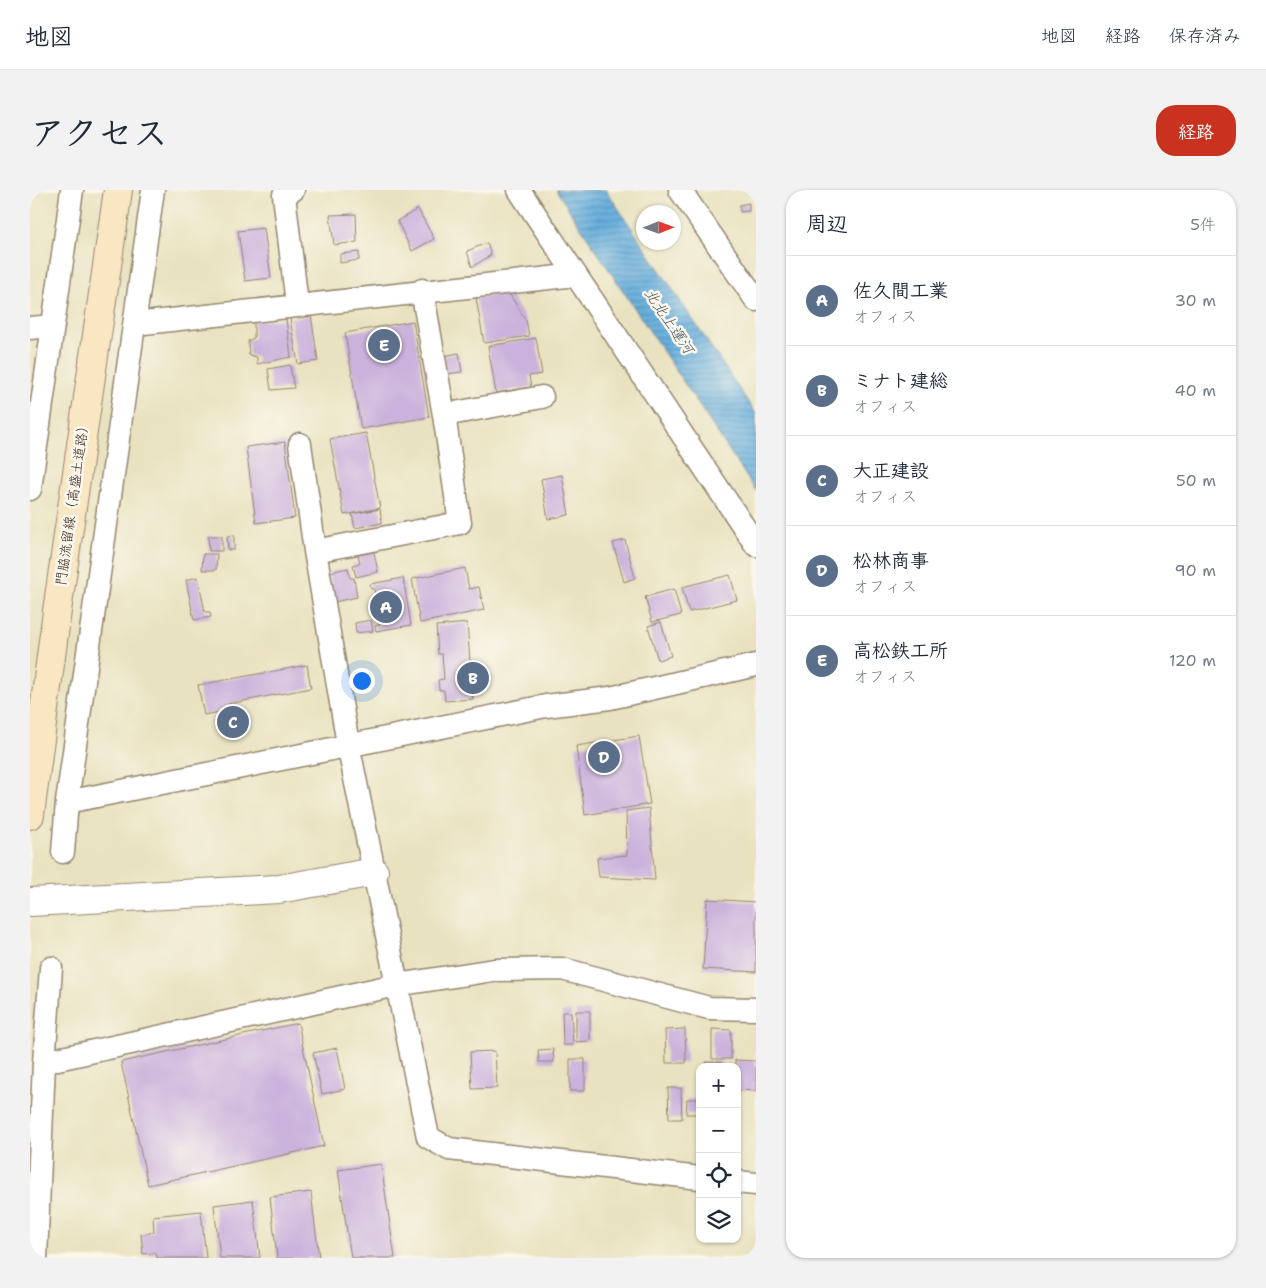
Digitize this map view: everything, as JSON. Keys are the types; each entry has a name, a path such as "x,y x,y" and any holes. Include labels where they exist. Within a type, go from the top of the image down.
{"main road":[{"name":"門脇流留線（高盛土道路）","path":"30,815 57,611 118,190"}],"street":[{"path":"30,489 72,190"},
{"path":"63,852 67,802 153,190"},
{"path":"293,190 284,195 297,304"},
{"path":"519,190 756,545"},
{"path":"680,190 756,300"},
{"path":"134,324 422,290 576,275"},
{"path":"316,551 460,523 444,415 422,290"},
{"path":"30,328 53,326"},
{"path":"444,415 542,397"},
{"path":"300,444 348,744 428,1137 449,1149 696,1178"},
{"path":"67,802 348,744 546,706 610,698 756,665"},
{"path":"30,902 279,888 374,872"},
{"path":"36,1258 44,1062 51,968"},
{"path":"44,1062 396,985 494,970 562,969 710,1008 756,1009"},
{"path":"741,1182 756,1184"}],"water":[{"name":"北北上運河","path":"556,190 606,190 636,235 636,250 646,250 756,414 756,491"}],"building":[{"path":"749,203 749,211 740,212 739,205"},
{"path":"418,209 434,239 412,251 397,221"},
{"path":"356,214 357,242 334,245 330,215"},
{"path":"264,228 271,278 245,281 238,231"},
{"path":"487,243 491,255 472,267 467,251"},
{"path":"359,252 359,260 340,263 340,254"},
{"path":"508,292 526,320 529,336 484,343 476,298"},
{"path":"311,315 318,361 298,364 290,318"},
{"path":"286,319 291,357 257,364 257,357 249,355 248,341 254,338 254,321"},
{"path":"413,321 429,417 361,429 345,333"},
{"path":"536,338 542,374 529,376 531,387 496,393 488,346"},
{"path":"459,353 462,372 446,374 443,356"},
{"path":"290,365 294,388 271,390 268,369"},
{"path":"366,433 380,508 344,515 330,439"},
{"path":"285,442 295,518 256,523 246,447"},
{"path":"562,475 569,515 548,519 541,479"},
{"path":"380,509 382,523 355,528 352,514"},
{"path":"234,535 234,550 228,550 227,536"},
{"path":"208,536 222,536 222,551 209,551"},
{"path":"625,540 635,578 624,582 613,543"},
{"path":"374,552 378,572 356,577 353,565 360,563 358,555"},
{"path":"203,554 217,554 216,570 202,570"},
{"path":"348,568 350,578 354,578 357,597 334,602 329,572"},
{"path":"465,568 469,589 479,587 484,610 420,623 412,579"},
{"path":"730,575 737,600 689,612 682,587"},
{"path":"198,577 205,612 210,612 211,617 194,620 186,580"},
{"path":"403,578 411,625 376,631 375,626 380,625 375,608 378,607 374,589 371,589 370,584"},
{"path":"674,589 681,615 652,622 645,597"},
{"path":"371,620 373,631 356,633 355,623"},
{"path":"661,622 671,656 658,660 648,626"},
{"path":"467,623 473,699 445,701 444,690 439,690 438,680 444,679 442,654 438,654 436,626"},
{"path":"307,665 311,688 228,704 230,710 204,715 198,685"},
{"path":"639,736 650,804 585,815 576,746"},
{"path":"649,808 655,880 599,877 597,858 627,855 626,811"},
{"path":"707,899 756,902 756,972 703,969"},
{"path":"576,1011 590,1011 590,1041 576,1042"},
{"path":"562,1012 571,1012 573,1045 563,1045"},
{"path":"298,1023 324,1146 148,1185 121,1062"},
{"path":"685,1029 686,1063 666,1063 665,1030"},
{"path":"712,1029 731,1030 731,1059 712,1059"},
{"path":"337,1048 345,1089 322,1094 313,1053"},
{"path":"553,1049 554,1062 539,1062 538,1050"},
{"path":"495,1051 497,1088 472,1089 470,1052"},
{"path":"570,1059 585,1059 585,1091 570,1091"},
{"path":"735,1060 756,1061 756,1091 741,1090 741,1063 735,1063"},
{"path":"668,1088 681,1088 682,1119 669,1119"},
{"path":"687,1099 696,1099 696,1114 686,1114"},
{"path":"381,1164 395,1258 351,1258 338,1170"},
{"path":"311,1192 319,1258 277,1258 270,1197"},
{"path":"253,1200 260,1258 220,1258 214,1205"},
{"path":"201,1211 206,1258 157,1258 156,1253 143,1254 141,1234 154,1232 153,1216"}],"place":[{"name":"高松鉄工所","path":"384,345"},
{"name":"佐久間工業","path":"386,607"},
{"name":"ミナト建総","path":"473,678"},
{"name":"大正建設","path":"233,722"},
{"name":"松林商事","path":"604,757"}]}
